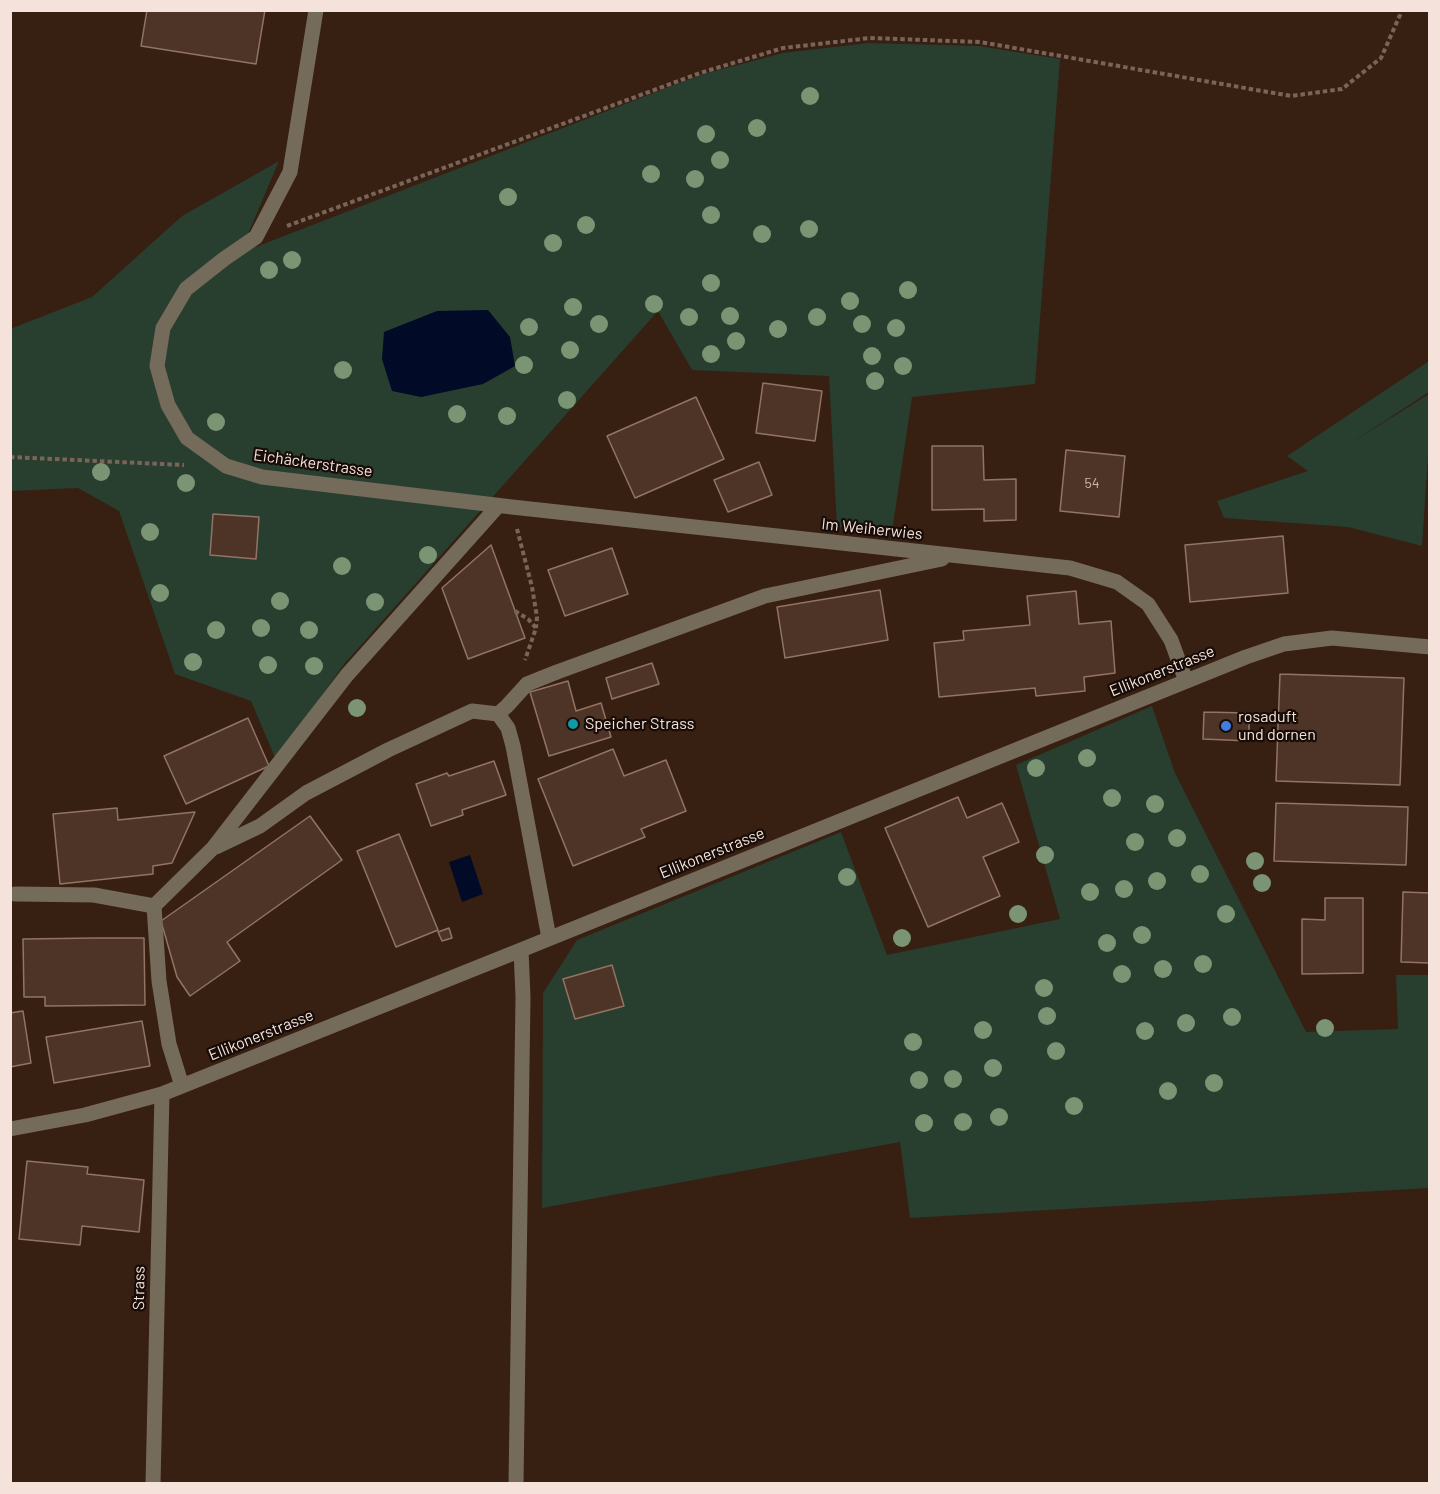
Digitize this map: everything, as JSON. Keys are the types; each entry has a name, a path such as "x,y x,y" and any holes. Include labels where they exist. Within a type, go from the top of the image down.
{"street":[{"name":"Eichäckerstrasse","path":"316,10 290,172 256,237 186,289 163,328 157,366 168,405 187,438 226,466 262,477 498,506"},
{"name":"Im Weiherwies","path":"498,506 1070,568 1117,582 1148,604 1171,640 1186,681"},
{"path":"182,1086 169,1044 159,981 154,906 213,848 347,675 498,506"},
{"path":"498,714 527,684 765,596 958,556"},
{"name":"Ellikonerstrasse","path":"10,1129 85,1114 162,1094 1186,681 1284,644 1332,638 1430,647"},
{"path":"213,848 260,826 306,793 388,750 472,711 498,714 508,728 513,746 549,938"},
{"path":"15,894 94,895 154,906"},
{"path":"516,1484 523,997 521,950"},
{"name":"Strass","path":"153,1484 162,1094"}],"path":[{"path":"256,237 700,73 783,48 870,38 980,42 1292,96 1342,89 1381,58 1401,10"},
{"path":"10,457 226,466"},
{"path":"518,535 532,587 537,617 529,651"},
{"path":"515,611 528,619 536,628"}],"green space":[{"path":"868,43 979,46 1060,59 1035,384 912,397 892,532 837,527 829,376 692,370 658,311 345,663 276,760 251,701 175,674 119,511 78,488 11,491 10,329 92,297 182,216 279,161 240,253 700,75 783,53"},
{"path":"1429,361 1429,392 1348,445 1429,394 1429,441 1422,546 1348,527 1224,518 1217,501 1308,471 1287,456"},
{"path":"1152,706 1175,773 1306,1032 1398,1029 1396,975 1429,975 1429,1188 910,1218 900,1142 542,1208 543,993 577,940 841,832 887,955 1060,919 1016,765"}],"water":[{"path":"488,310 510,337 515,366 483,384 421,397 392,391 382,359 384,332 437,311"},
{"path":"470,855 483,894 462,902 449,862"}],"building":[{"path":"147,10 265,10 256,64 141,46"},
{"path":"763,383 822,391 815,441 756,433"},
{"path":"696,397 724,459 635,498 607,436"},
{"path":"932,446 983,446 984,480 1016,479 1016,520 984,521 984,509 932,510"},
{"path":"1066,450 1125,456 1119,517 1060,511"},
{"path":"759,462 772,495 728,512 714,480"},
{"path":"213,514 259,517 256,559 210,555"},
{"path":"1283,536 1288,593 1190,602 1185,545"},
{"path":"491,545 525,638 468,659 442,588"},
{"path":"612,548 628,594 565,616 548,570"},
{"path":"880,590 888,640 785,658 777,607"},
{"path":"1076,591 1079,624 1111,621 1115,673 1084,677 1085,691 1036,696 1035,688 939,697 934,643 964,640 963,631 1030,625 1027,596"},
{"path":"652,663 659,684 612,699 606,678"},
{"path":"1280,674 1404,678 1400,785 1276,781"},
{"name":"Speicher Strass","path":"568,681 576,711 601,703 611,737 549,756 530,692"},
{"path":"1204,712 1249,713 1249,741 1203,739"},
{"path":"248,718 269,766 186,804 164,756"},
{"path":"613,749 624,776 666,760 686,811 641,829 645,837 573,866 538,779"},
{"path":"494,761 506,795 462,810 463,815 431,826 416,784"},
{"path":"958,797 967,818 1002,803 1019,842 983,857 1000,896 928,927 885,828"},
{"path":"1276,803 1408,807 1406,865 1274,861"},
{"path":"117,808 118,820 195,812 172,863 153,866 153,874 60,884 53,814"},
{"path":"310,816 342,860 227,942 240,961 190,996 177,977 161,921"},
{"path":"399,834 438,930 396,947 357,851"},
{"path":"1403,892 1430,893 1430,963 1401,962"},
{"path":"1325,898 1363,898 1363,973 1302,974 1302,919 1325,920"},
{"path":"449,928 452,938 442,941 438,932"},
{"path":"144,938 145,1005 45,1006 45,997 24,997 23,939"},
{"path":"612,965 624,1006 575,1019 563,979"},
{"path":"23,1011 31,1063 10,1067 10,1013"},
{"path":"142,1021 150,1066 54,1083 46,1037"},
{"path":"27,1161 88,1167 87,1174 144,1180 139,1232 82,1226 80,1245 19,1239"}],"place":[{"name":"Speicher Strass","path":"573,724"},
{"name":"rosaduft und dornen","path":"1226,726"}]}
